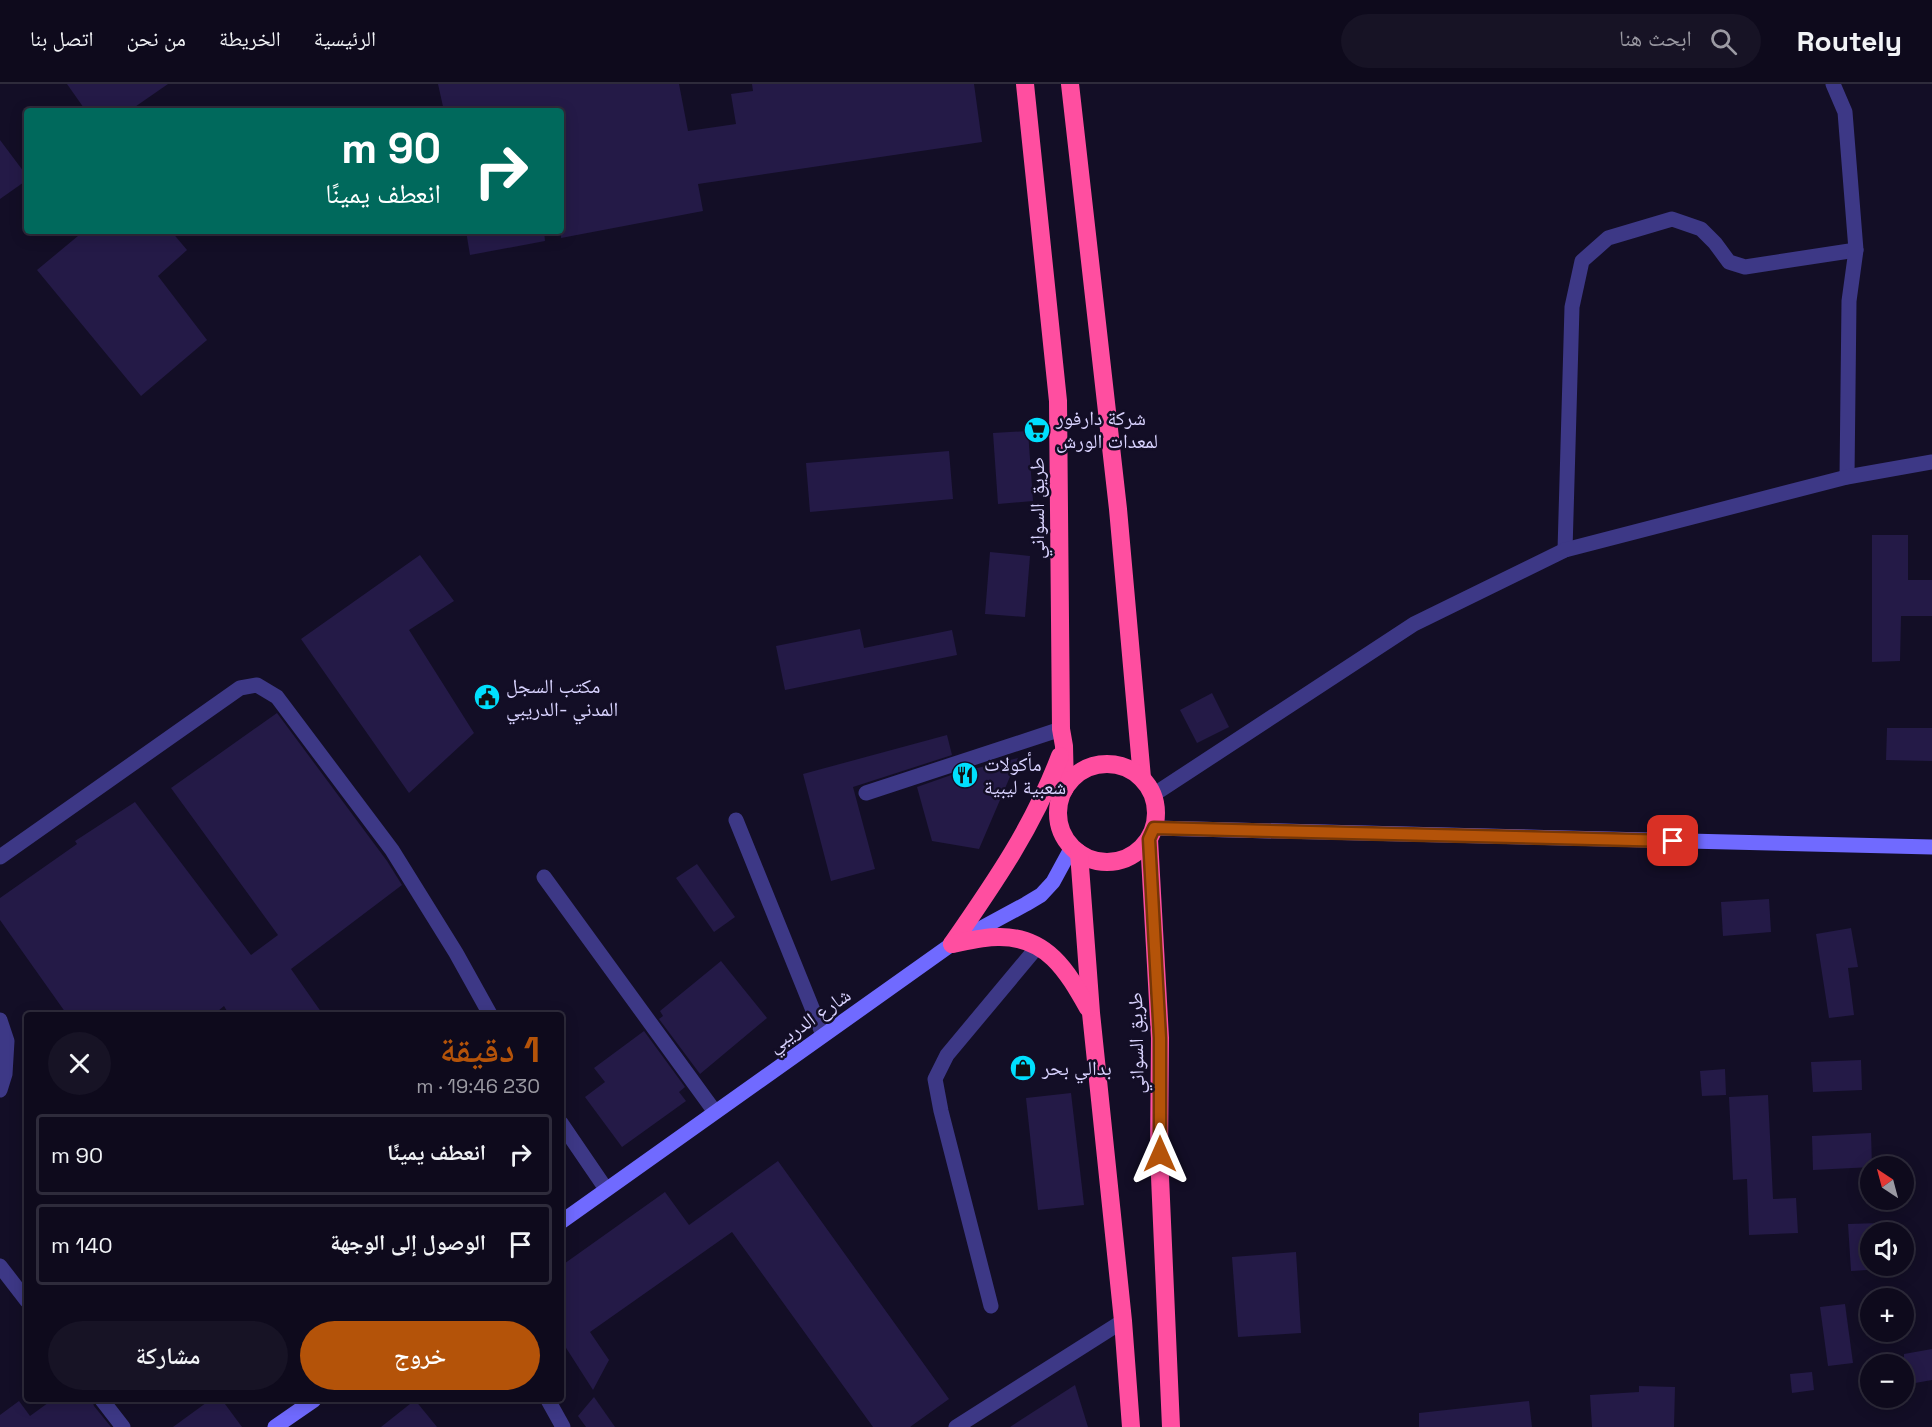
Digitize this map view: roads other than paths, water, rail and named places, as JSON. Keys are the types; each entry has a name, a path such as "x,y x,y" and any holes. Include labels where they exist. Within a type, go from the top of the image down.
{"highway":[{"name":"طريق السواني","path":"1025,84 1058,401 1062,738 1065,788"},
{"path":"1070,84 1117,497 1142,778"},
{"path":"952,944 1024,836 1050,783 1062,738"},
{"path":"1101,764 1123,767 1142,778 1153,795 1156,817 1151,833 1142,848 1123,860 1112,862 1100,861 1075,850 1063,834 1059,819 1059,803 1065,788 1080,772 1101,764"},
{"name":"طريق السواني","path":"1151,833 1160,1038 1160,1154 1171,1427"},
{"name":"طريق السواني","path":"1075,850 1123,1321 1131,1427"},
{"path":"952,944 998,937 1019,939 1038,946 1055,958 1068,974 1091,1013"}],"street":[{"path":"1833,84 1845,112 1856,250 1849,301 1847,477"},
{"path":"1565,550 1572,307 1582,261 1608,238 1671,219 1701,229 1728,262 1745,267 1856,250"},
{"path":"1153,795 1414,624 1565,550 1847,477 1932,462"},
{"path":"0,856 240,688 257,685 276,697 392,850 456,953 489,1012"},
{"path":"866,793 1062,738"},
{"path":"736,820 823,1035"},
{"path":"1151,833 1932,848"},
{"name":"شارع الدريبي","path":"564,1220 952,944 1018,909 1041,894 1053,882 1075,850"},
{"path":"544,877 715,1112"},
{"path":"991,1306 941,1111 935,1078 947,1056 1038,946"},
{"path":"0,1020 7,1041 5,1074 0,1090"},
{"path":"564,1127 606,1190"},
{"path":"0,1266 24,1297"},
{"path":"956,1427 1123,1321"},
{"path":"104,1402 123,1427"},
{"path":"275,1427 311,1402"},
{"path":"549,1402 563,1427"}],"place":[{"name":"شركة دارفور لمعدات الورش","path":"1037,430"},
{"name":"مكتب السجل المدني -الدريبي","path":"487,697"},
{"name":"مأكولات شعبية ليبية","path":"965,775"},
{"name":"بدالي بحر","path":"1023,1068"}]}
